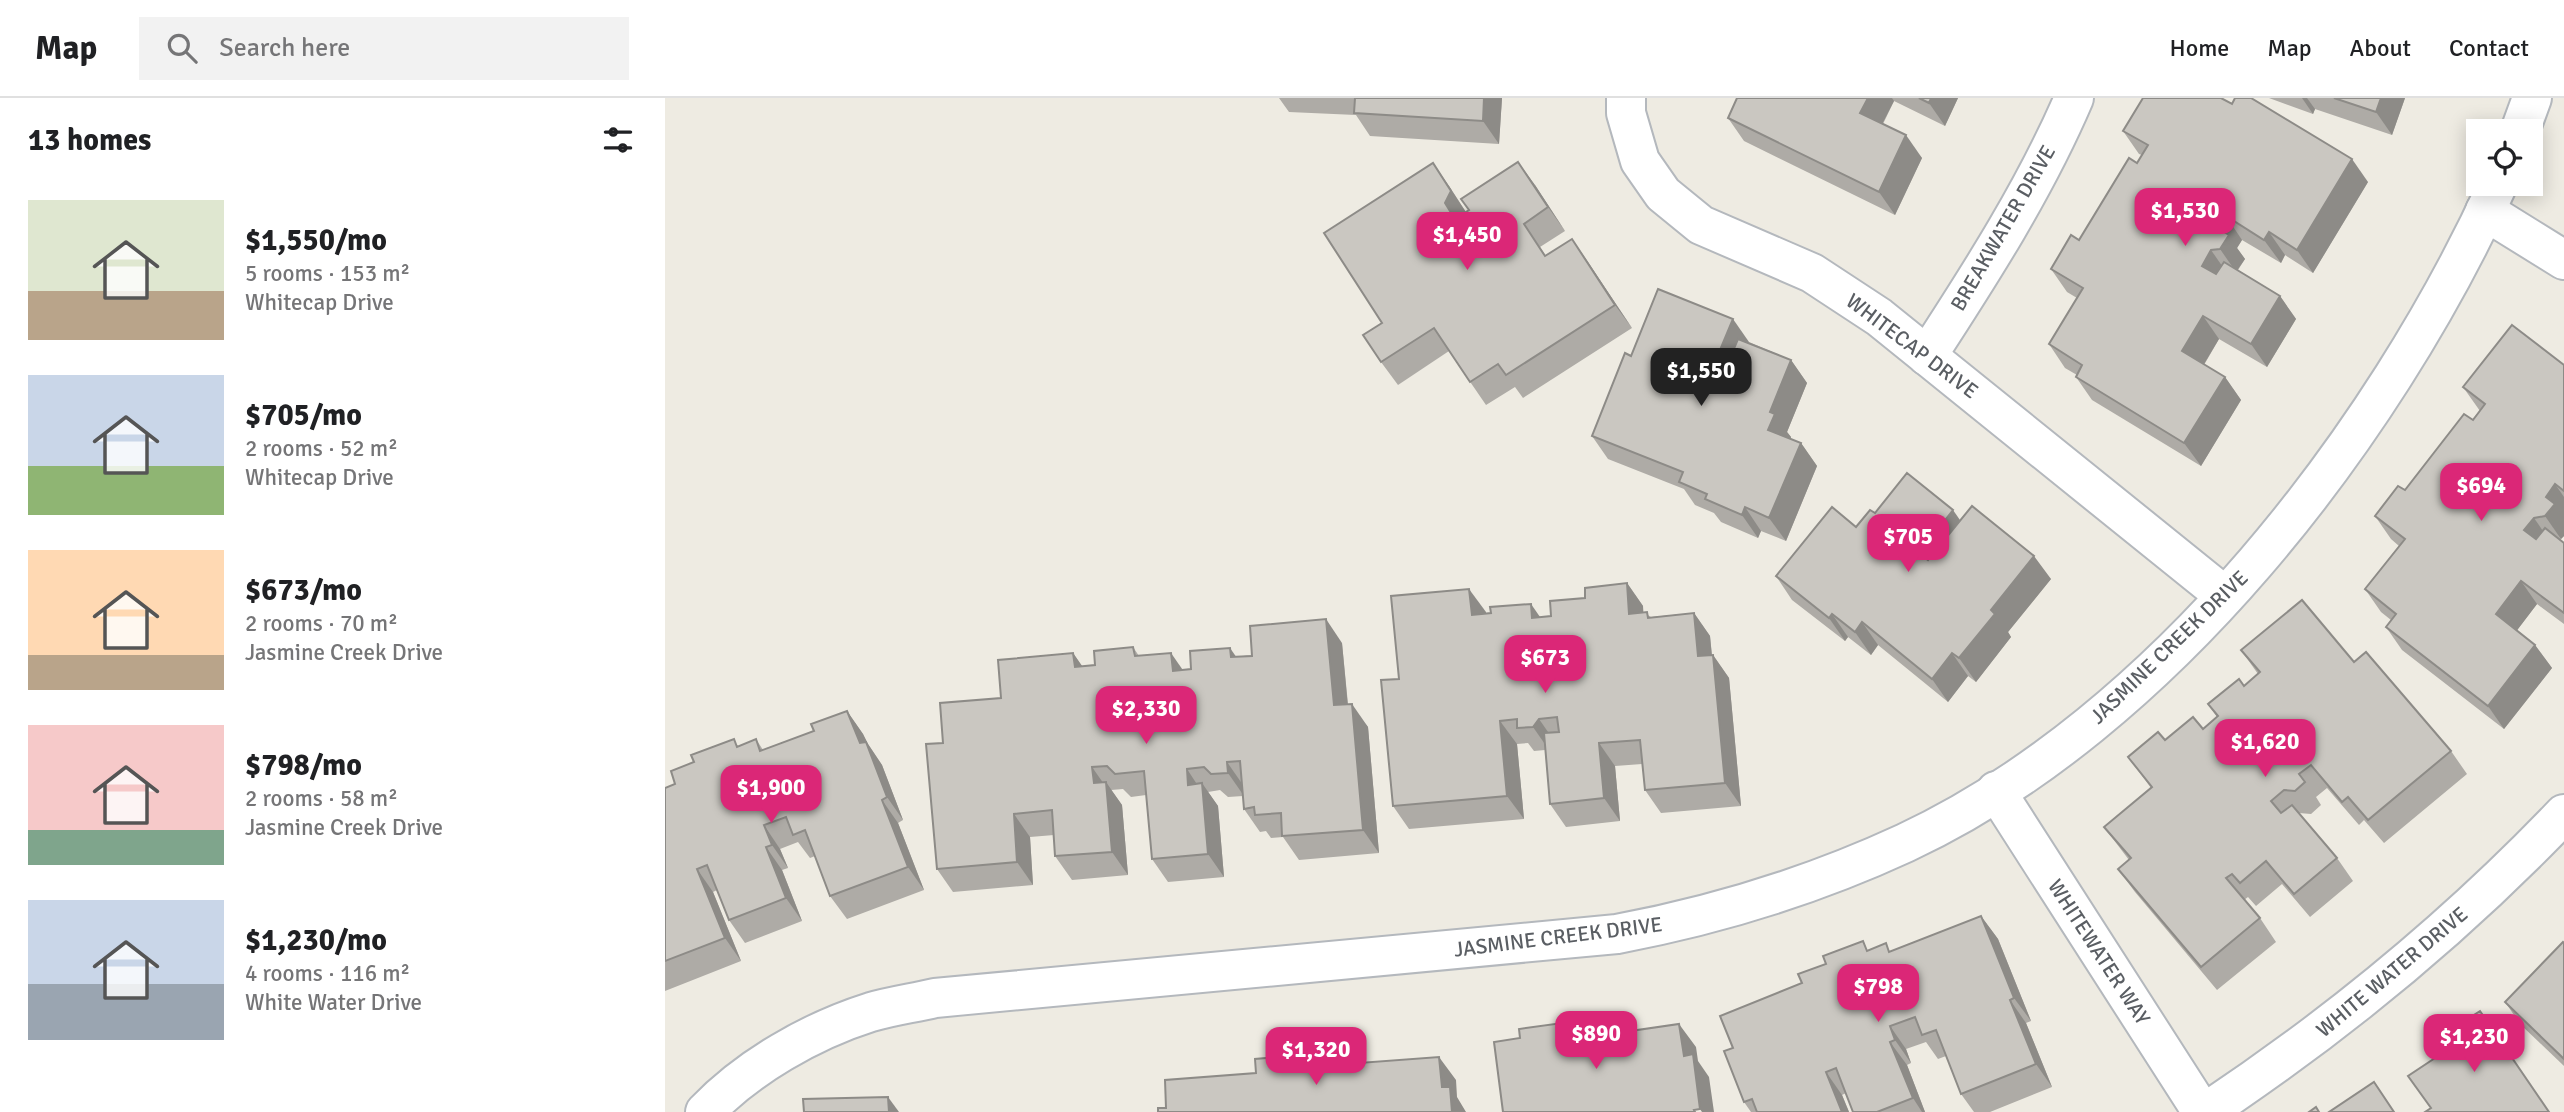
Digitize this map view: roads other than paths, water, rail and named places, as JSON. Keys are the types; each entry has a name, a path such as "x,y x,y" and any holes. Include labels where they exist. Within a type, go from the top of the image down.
{"street":[{"name":"WHITECAP DRIVE","path":"1626,98 1626,113 1640,161 1663,194 1701,225 1812,273 1879,317 2224,596"},
{"name":"BREAKWATER DRIVE","path":"1927,356 1977,279 2032,184 2074,98"},
{"path":"2524,119 2532,98"},
{"path":"2492,198 2564,260"},
{"name":"JASMINE CREEK DRIVE","path":"705,1112 719,1098 790,1047 870,1012 935,998 1617,934 1717,914 1814,882 1908,842 1996,792 2092,723 2153,669 2272,544 2364,423 2443,297 2492,198"},
{"name":"WHITEWATER WAY","path":"1996,792 2204,1112"},
{"name":"WHITE WATER DRIVE","path":"2204,1112 2288,1057 2389,978 2457,920 2564,814"}]}
